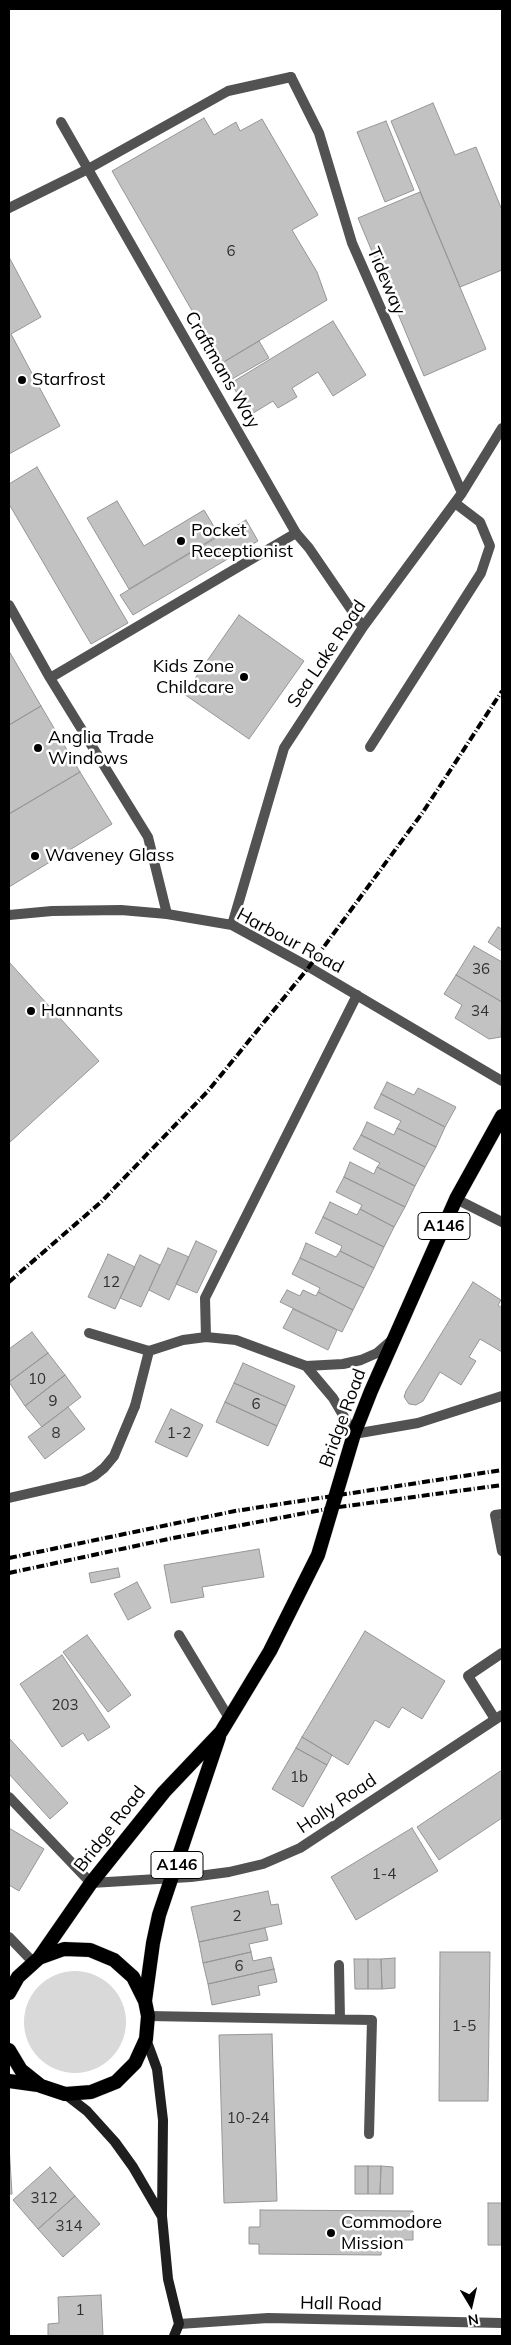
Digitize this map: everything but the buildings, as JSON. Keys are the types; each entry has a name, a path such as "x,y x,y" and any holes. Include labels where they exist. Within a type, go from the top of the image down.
{"highway":[{"name":"Bridge Road","path":"145,2001 159,1915 221,1732 270,1651 318,1555 354,1434 456,1199 502,1116"},
{"name":"Bridge Road","path":"9,1993 18,1977 36,1960 91,1883 164,1792 221,1732"},
{"path":"9,2081 41,2086 65,2094 91,2092 116,2082 135,2063 146,2039 148,2016 145,2001 133,1977 114,1960 90,1950 64,1950 36,1960"},
{"path":"9,2050 21,2070 41,2086"}],"main road":[{"path":"146,2039 157,2069 163,2120 162,2216 168,2279 179,2324 174,2336"},
{"path":"65,2094 87,2111 115,2142 133,2167 162,2216"}],"street":[{"name":"Tideway","path":"88,169 228,91 291,77 319,133 355,251 462,493"},
{"name":"Craftmans Way","path":"61,122 296,533 309,548 363,627"},
{"path":"9,208 88,169"},
{"name":"Sea Lake Road","path":"232,925 284,748 363,627 462,493 502,428"},
{"path":"370,747 481,573 490,546 480,522 455,503"},
{"path":"50,678 296,533"},
{"path":"9,605 50,678 148,836 167,914"},
{"name":"Harbour Road","path":"9,915 52,911 121,910 167,914 232,925 357,995 502,1081"},
{"path":"206,1336 205,1298 357,995"},
{"path":"456,1199 502,1222"},
{"path":"89,1333 149,1351 183,1340 206,1336 236,1340 306,1366 343,1364 361,1360 377,1352 394,1339"},
{"path":"9,1498 83,1481 94,1476 104,1468 114,1456 135,1406 149,1351"},
{"path":"306,1366 333,1398 354,1434 418,1423 502,1396"},
{"path":"502,1514 495,1515 502,1552"},
{"path":"179,1636 229,1718"},
{"path":"499,1717 468,1676 502,1653"},
{"name":"Holly Road","path":"91,1883 172,1878 263,1864 300,1848 499,1717"},
{"path":"9,1797 91,1883"},
{"path":"9,1937 36,1960"},
{"path":"339,1965 340,2019"},
{"path":"148,2016 372,2020 369,2134"},
{"name":"Hall Road","path":"179,2324 268,2318 502,2323"}],"shaded area":[{"path":"75,1971 95,1975 111,1986 122,2002 126,2022 122,2042 111,2058 95,2069 75,2073 55,2069 39,2058 28,2042 24,2022 28,2002 39,1986 55,1975"}],"railway":[{"path":"9,1282 101,1202 208,1091 309,967 423,812 502,691"},
{"path":"9,1558 235,1511 502,1470"},
{"path":"9,1573 173,1538 332,1508 502,1485"}],"place":[{"name":"Starfrost","path":"22,380"},
{"name":"Pocket Receptionist","path":"181,541"},
{"name":"Kids Zone Childcare","path":"244,677"},
{"name":"Anglia Trade Windows","path":"38,748"},
{"name":"Waveney Glass","path":"35,856"},
{"name":"Hannants","path":"31,1011"},
{"name":"Commodore Mission","path":"331,2233"}]}
